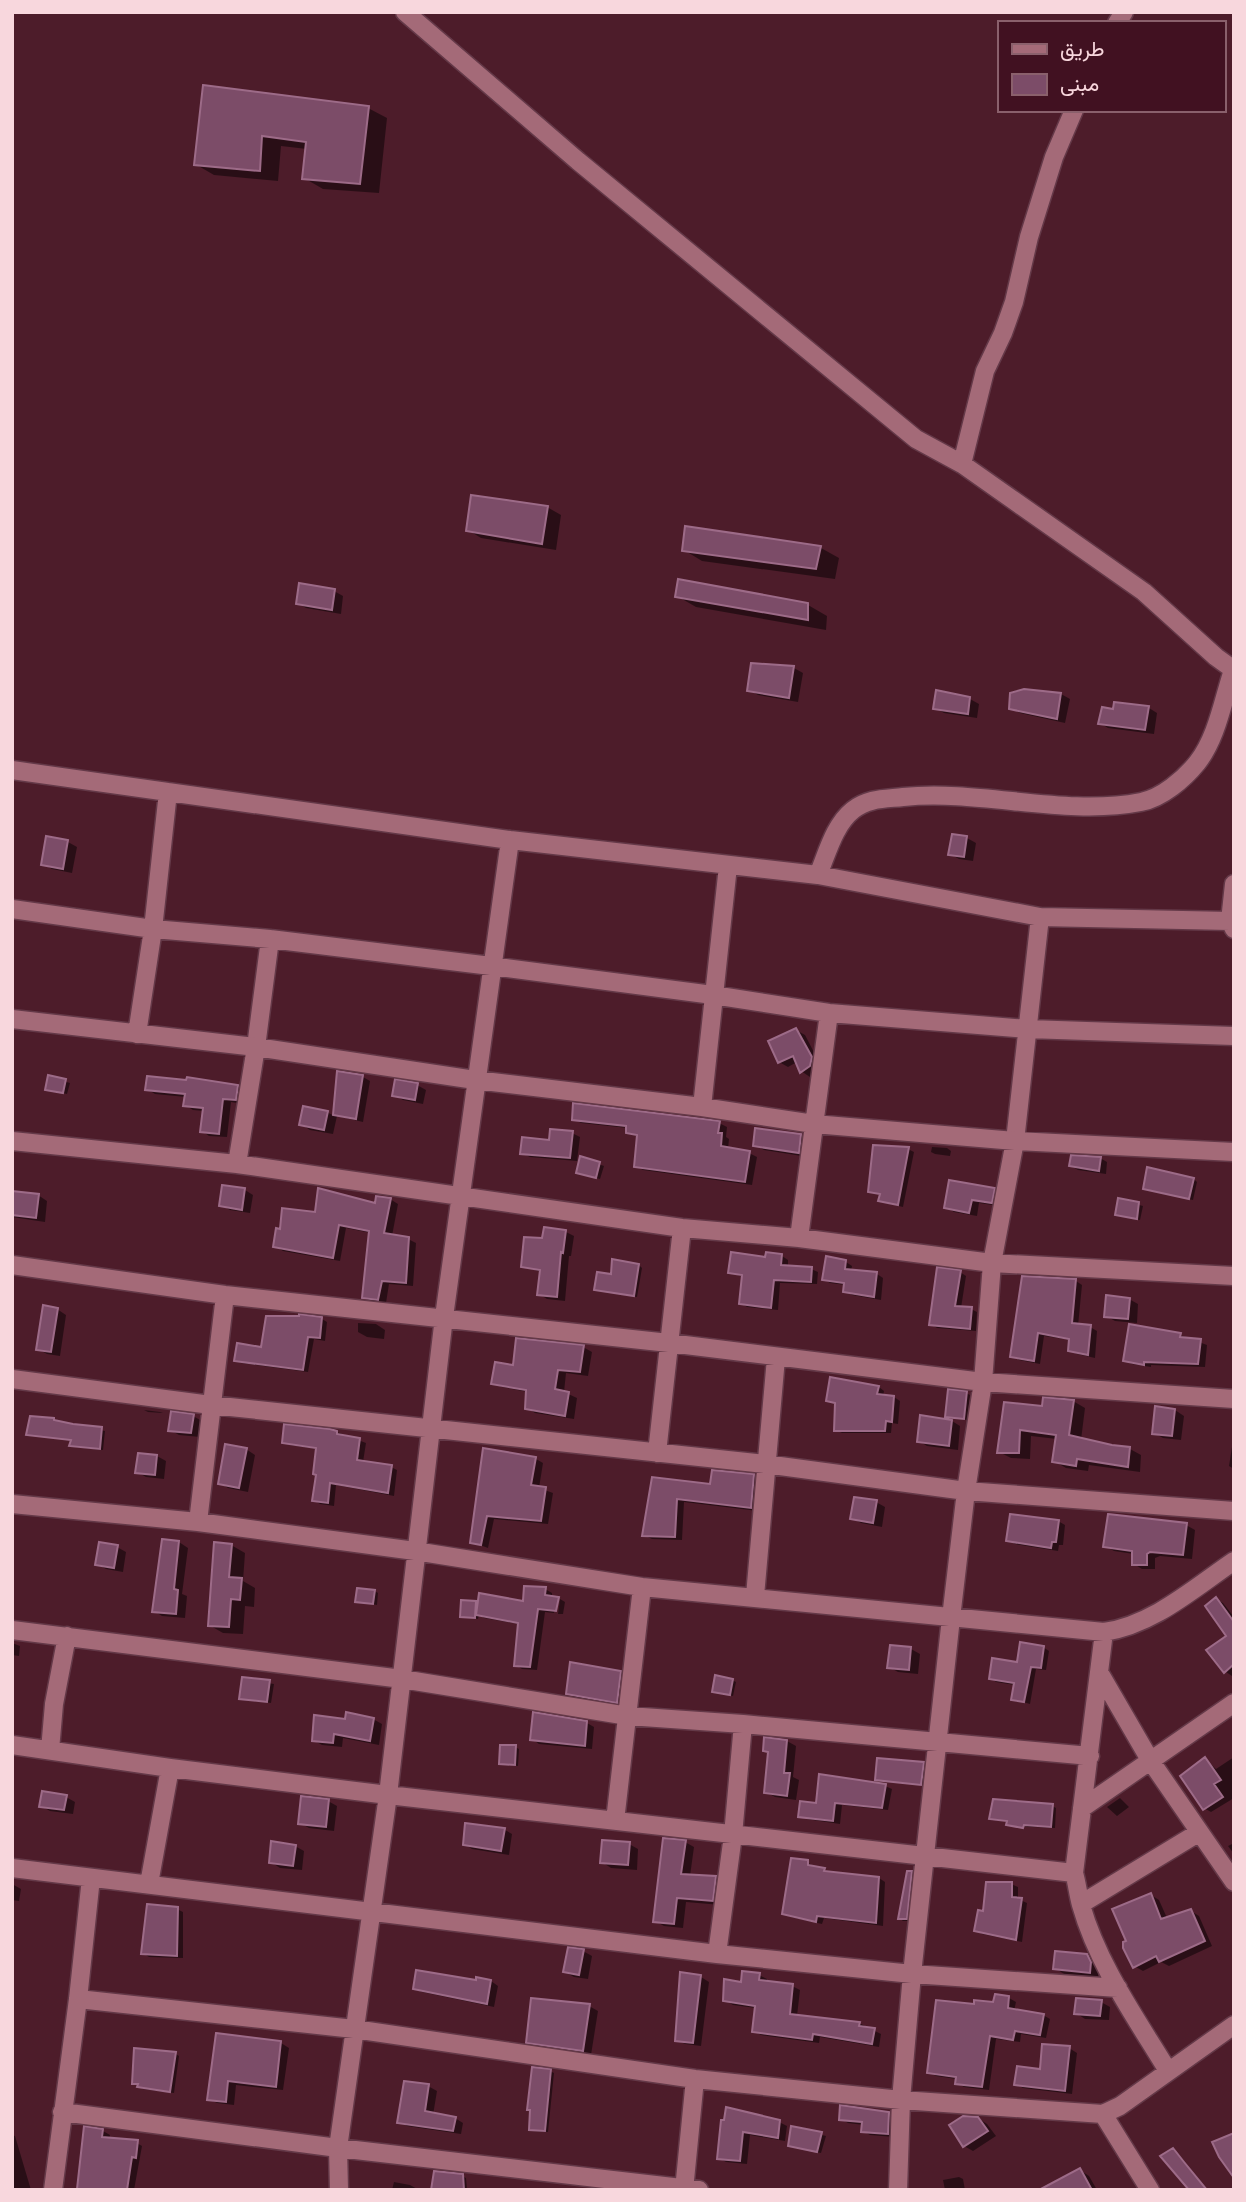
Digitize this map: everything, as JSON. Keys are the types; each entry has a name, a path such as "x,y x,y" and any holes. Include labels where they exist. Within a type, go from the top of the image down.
{"street":[{"path":"405,12 578,161 916,439 962,464 1144,592 1233,670 1208,746 1196,764 1159,795 1142,802 1083,807 926,795 869,800 851,811 838,827 818,874"},
{"path":"962,464 985,372 1014,302 1029,237 1054,157 1073,112"},
{"path":"12,770 510,840 818,874 1040,917 1232,925 1234,884"},
{"path":"137,1034 169,792"},
{"path":"339,2190 338,2148 388,1796 444,1317 510,840"},
{"path":"702,1107 728,866"},
{"path":"12,909 153,929 270,939 491,966 830,1013 1028,1029 1234,1036"},
{"path":"898,2190 901,2100 912,1974 951,1618 966,1491 983,1382 992,1263 1015,1140 1040,917"},
{"path":"237,1164 270,939"},
{"path":"799,1238 830,1013"},
{"path":"12,1019 256,1047 475,1080 702,1107 814,1124 1015,1140 1234,1152"},
{"path":"12,1141 237,1164 682,1228 799,1238 992,1263 1234,1276"},
{"path":"657,1453 682,1228"},
{"path":"12,1265 225,1295 444,1317 983,1382 1234,1399"},
{"path":"198,1522 225,1295"},
{"path":"755,1597 776,1358"},
{"path":"12,1379 211,1405 765,1464 966,1491 1234,1511"},
{"path":"12,1504 198,1522 415,1551 642,1587 1104,1632 1124,1629 1142,1622 1234,1561"},
{"path":"615,1821 642,1587"},
{"path":"12,1630 402,1679 628,1716 1090,1756"},
{"path":"1104,1632 1074,1873 1081,1904 1098,1950 1168,2071"},
{"path":"50,1750 54,1704 67,1636"},
{"path":"1099,1672 1150,1760 1234,1882"},
{"path":"1082,1808 1234,1703"},
{"path":"717,1954 733,1835 743,1724"},
{"path":"12,1745 388,1796 1074,1873"},
{"path":"149,1884 170,1768"},
{"path":"1081,1904 1198,1833"},
{"path":"12,1868 717,1954 912,1974 1118,1988"},
{"path":"53,2190 91,1878"},
{"path":"78,1999 354,2029 695,2079 901,2100 1103,2114 1120,2106 1233,2026"},
{"path":"62,2112 689,2189 695,2079"},
{"path":"1103,2114 1150,2190"}],"building":[{"path":"203,85 369,106 360,184 302,179 306,142 262,136 260,171 194,165"},
{"path":"471,495 548,506 542,544 466,531"},
{"path":"685,526 821,546 816,569 682,551"},
{"path":"678,579 808,603 808,620 675,597"},
{"path":"299,583 335,589 332,610 296,604"},
{"path":"751,663 794,666 789,698 747,691"},
{"path":"1024,689 1061,693 1057,719 1009,709 1010,693"},
{"path":"936,690 970,697 968,714 933,709"},
{"path":"1114,702 1149,706 1145,730 1098,724 1102,707 1113,709"},
{"path":"952,834 967,836 964,857 948,855"},
{"path":"46,836 68,840 63,869 41,865"},
{"path":"796,1028 812,1057 810,1066 800,1073 793,1056 778,1063 768,1041"},
{"path":"337,1071 363,1075 356,1119 333,1115"},
{"path":"48,1075 66,1079 63,1093 45,1090"},
{"path":"147,1076 186,1080 187,1077 238,1085 236,1100 223,1099 219,1134 200,1132 203,1108 183,1106 185,1094 145,1090"},
{"path":"395,1079 418,1083 415,1100 392,1096"},
{"path":"573,1103 720,1121 718,1133 722,1133 721,1146 750,1151 745,1182 634,1167 637,1135 626,1133 626,1126 572,1120"},
{"path":"303,1106 328,1111 324,1130 299,1125"},
{"path":"755,1128 801,1134 799,1153 753,1146"},
{"path":"550,1129 573,1131 570,1158 520,1154 522,1137 549,1140"},
{"path":"873,1145 909,1147 898,1205 878,1201 880,1194 868,1192"},
{"path":"1071,1155 1101,1157 1099,1171 1069,1166"},
{"path":"580,1156 600,1162 596,1178 576,1173"},
{"path":"1147,1167 1194,1178 1189,1199 1143,1189"},
{"path":"949,1180 995,1188 992,1203 972,1200 969,1213 944,1208"},
{"path":"222,1185 245,1188 242,1210 219,1206"},
{"path":"318,1188 375,1203 376,1196 391,1198 384,1233 409,1237 406,1283 382,1281 378,1300 362,1298 369,1231 339,1225 333,1258 273,1247 276,1228 280,1229 282,1208 315,1212"},
{"path":"12,1191 39,1194 36,1218 12,1215"},
{"path":"1118,1198 1139,1202 1137,1219 1115,1215"},
{"path":"544,1227 566,1230 557,1297 537,1295 540,1270 521,1267 524,1237 542,1238"},
{"path":"731,1252 765,1257 766,1252 782,1254 781,1265 812,1267 811,1282 774,1280 771,1308 739,1304 742,1275 728,1273"},
{"path":"826,1256 846,1260 845,1269 877,1272 874,1297 843,1292 844,1283 822,1280"},
{"path":"612,1259 639,1264 634,1296 594,1290 597,1272 611,1274"},
{"path":"937,1267 961,1270 955,1306 972,1307 970,1329 929,1325"},
{"path":"1022,1276 1076,1279 1072,1323 1091,1325 1088,1355 1068,1351 1069,1339 1038,1333 1034,1361 1010,1357"},
{"path":"1106,1295 1130,1298 1128,1319 1104,1317"},
{"path":"43,1305 58,1308 51,1352 36,1350"},
{"path":"299,1314 322,1317 320,1338 308,1337 303,1370 234,1361 237,1343 261,1347 266,1316"},
{"path":"1129,1324 1181,1333 1180,1337 1201,1339 1198,1364 1144,1362 1144,1365 1123,1361"},
{"path":"516,1338 584,1345 580,1372 558,1370 555,1389 569,1392 565,1416 525,1409 526,1390 491,1384 495,1362 513,1365"},
{"path":"830,1377 879,1386 877,1394 894,1396 892,1422 886,1421 885,1431 834,1431 835,1403 826,1401"},
{"path":"948,1389 967,1391 964,1419 945,1417"},
{"path":"1043,1397 1074,1400 1069,1435 1130,1447 1128,1467 1077,1459 1076,1466 1052,1462 1056,1435 1020,1430 1019,1453 997,1453 1004,1402 1042,1406"},
{"path":"1155,1406 1175,1409 1172,1436 1152,1434"},
{"path":"171,1411 194,1414 191,1433 168,1431"},
{"path":"920,1415 952,1420 949,1446 917,1442"},
{"path":"30,1416 102,1427 100,1449 69,1446 71,1440 26,1435"},
{"path":"284,1424 330,1429 337,1431 337,1434 360,1438 357,1460 392,1465 388,1493 330,1483 328,1503 312,1501 316,1448 282,1443"},
{"path":"225,1444 247,1448 239,1488 218,1484"},
{"path":"483,1448 536,1457 531,1485 546,1487 541,1521 487,1516 481,1545 470,1543"},
{"path":"138,1453 157,1455 155,1475 135,1473"},
{"path":"712,1470 754,1474 751,1508 677,1499 675,1537 642,1536 652,1477 710,1484"},
{"path":"854,1497 877,1500 873,1523 850,1519"},
{"path":"1010,1514 1059,1520 1056,1542 1052,1542 1051,1548 1006,1541"},
{"path":"1108,1514 1187,1523 1183,1555 1150,1552 1147,1554 1147,1565 1132,1565 1132,1551 1103,1547"},
{"path":"162,1539 179,1541 174,1589 178,1590 176,1614 152,1612"},
{"path":"99,1542 118,1545 114,1568 95,1565"},
{"path":"214,1542 232,1544 229,1577 242,1578 240,1600 231,1599 229,1627 208,1626"},
{"path":"524,1586 546,1587 545,1595 559,1597 556,1611 538,1609 530,1667 514,1666 518,1623 476,1615 479,1593 523,1601"},
{"path":"357,1588 375,1590 373,1604 355,1602"},
{"path":"1216,1597 1234,1622 1234,1664 1224,1673 1206,1650 1226,1636 1205,1606"},
{"path":"461,1600 476,1601 475,1618 460,1617"},
{"path":"1020,1642 1044,1646 1041,1668 1031,1667 1024,1702 1011,1700 1014,1683 989,1679 992,1658 1017,1662"},
{"path":"890,1645 911,1647 909,1670 887,1668"},
{"path":"570,1662 621,1671 617,1703 566,1694"},
{"path":"715,1675 733,1679 730,1695 712,1692"},
{"path":"242,1677 270,1680 267,1702 239,1699"},
{"path":"346,1712 374,1718 370,1741 334,1734 333,1743 312,1741 314,1715 345,1719"},
{"path":"533,1712 587,1721 585,1746 530,1740"},
{"path":"764,1737 787,1740 784,1773 790,1773 787,1796 764,1793 768,1752 763,1751"},
{"path":"500,1745 516,1745 515,1765 499,1764"},
{"path":"1205,1757 1221,1780 1214,1784 1223,1797 1203,1810 1180,1776"},
{"path":"877,1758 924,1762 921,1785 875,1780"},
{"path":"819,1774 886,1784 882,1808 835,1803 833,1821 798,1817 800,1801 816,1803"},
{"path":"42,1791 67,1795 64,1810 39,1807"},
{"path":"301,1796 329,1799 326,1827 298,1824"},
{"path":"993,1799 1053,1804 1051,1827 1024,1825 1023,1828 1006,1825 1007,1821 989,1819"},
{"path":"465,1823 505,1828 501,1851 463,1845"},
{"path":"663,1838 686,1840 681,1874 716,1876 713,1901 677,1898 674,1924 653,1922"},
{"path":"602,1840 630,1842 628,1865 600,1863"},
{"path":"271,1841 296,1845 293,1866 269,1863"},
{"path":"791,1858 808,1860 808,1865 825,1868 824,1871 879,1877 876,1923 817,1916 816,1922 782,1914"},
{"path":"907,1871 912,1871 907,1919 898,1919"},
{"path":"986,1882 1012,1882 1012,1897 1022,1898 1016,1940 974,1931 978,1910 983,1911"},
{"path":"1151,1893 1161,1919 1191,1909 1205,1941 1159,1962 1156,1956 1133,1968 1123,1948 1123,1942 1126,1941 1112,1909"},
{"path":"147,1904 178,1907 177,1956 141,1954"},
{"path":"568,1947 584,1949 579,1975 563,1972"},
{"path":"1055,1951 1087,1954 1091,1962 1090,1973 1053,1969"},
{"path":"416,1970 491,1980 487,2004 413,1989"},
{"path":"742,1971 760,1973 759,1980 793,1984 790,2014 860,2022 859,2026 875,2028 872,2044 813,2034 812,2040 752,2032 755,2006 723,2001 724,1979 741,1982"},
{"path":"680,1972 701,1975 693,2043 675,2041"},
{"path":"995,1994 1009,1996 1008,2008 1044,2014 1040,2035 1015,2031 1013,2040 990,2036 982,2087 955,2084 956,2077 927,2073 936,2000 974,2004 974,2000 993,2002"},
{"path":"531,1998 590,2004 583,2051 526,2043"},
{"path":"1076,1998 1102,2000 1100,2016 1074,2014"},
{"path":"216,2033 281,2041 276,2087 228,2081 226,2102 207,2100"},
{"path":"1042,2044 1070,2046 1065,2091 1014,2085 1017,2066 1040,2069"},
{"path":"134,2048 176,2052 170,2092 132,2084"},
{"path":"532,2067 551,2069 545,2131 529,2130 530,2110 527,2110"},
{"path":"404,2081 429,2084 425,2111 456,2117 453,2131 397,2123"},
{"path":"840,2105 889,2112 888,2134 861,2132 862,2122 839,2120"},
{"path":"726,2107 780,2120 778,2138 743,2132 740,2161 717,2159 721,2120 724,2120"},
{"path":"963,2116 978,2117 988,2131 963,2147 949,2125"},
{"path":"84,2126 103,2129 102,2137 138,2140 136,2158 132,2157 127,2190 77,2189"},
{"path":"791,2126 822,2132 817,2152 788,2146"},
{"path":"1234,2133 1234,2178 1212,2142"},
{"path":"1173,2148 1207,2190 1189,2190 1160,2156"},
{"path":"1080,2168 1092,2190 1039,2190"},
{"path":"434,2171 463,2174 464,2190 431,2190"}]}
